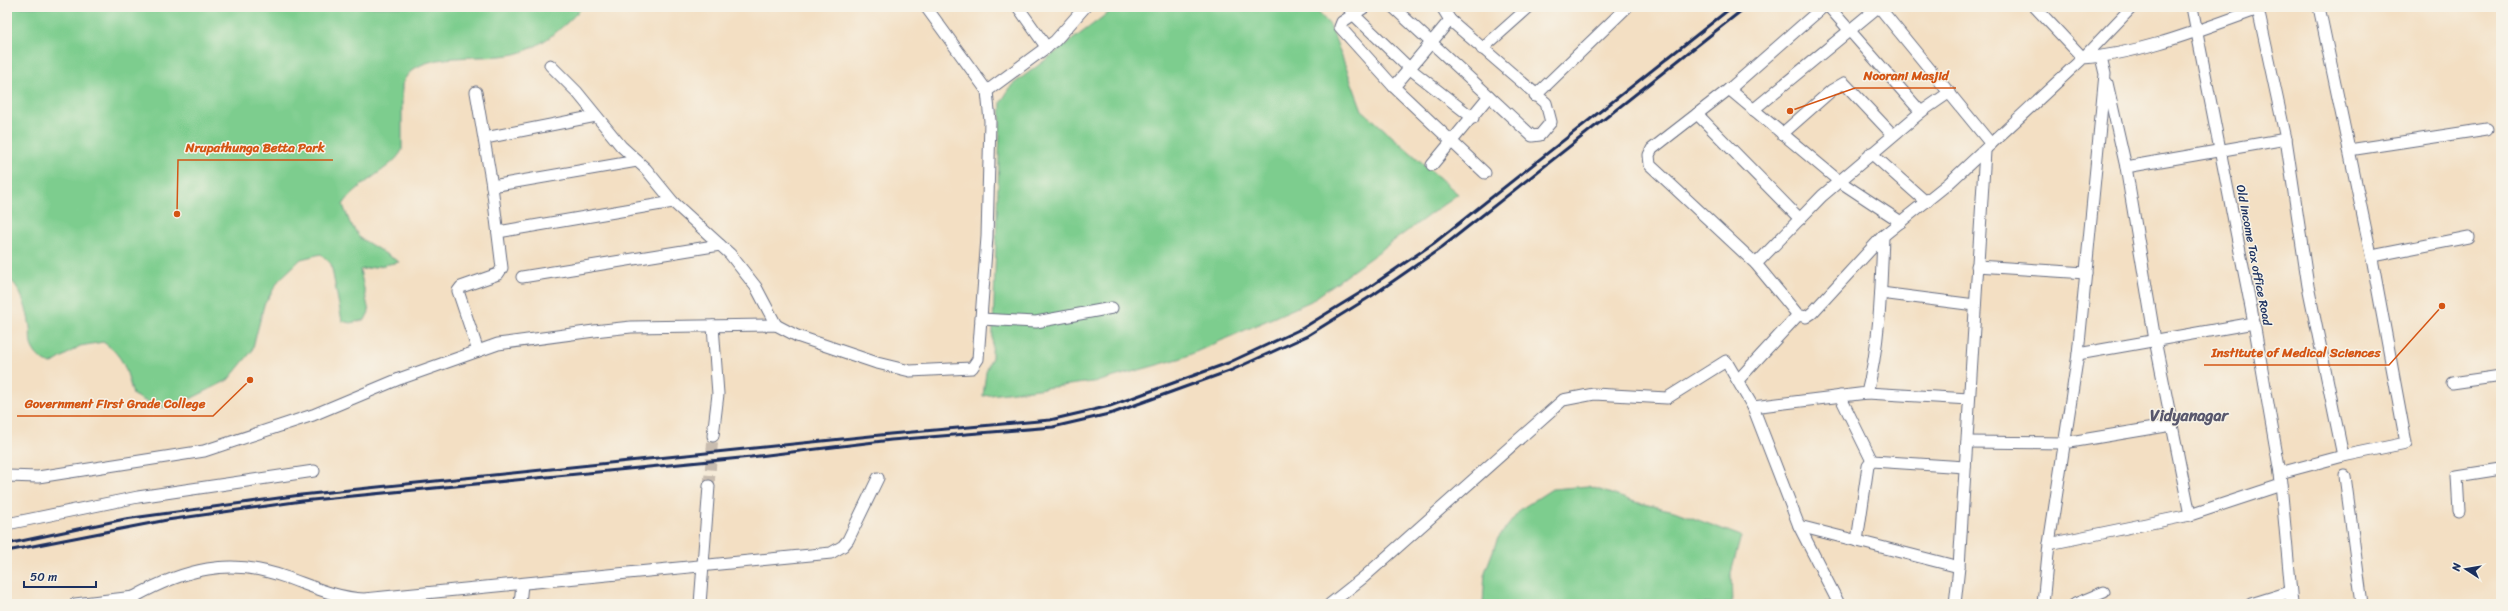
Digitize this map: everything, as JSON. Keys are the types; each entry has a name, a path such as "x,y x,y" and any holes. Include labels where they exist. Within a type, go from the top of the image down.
{"street":[{"path":"7,476 38,477 204,452 313,415 399,379 498,344 631,327 776,325 797,336 877,363 910,371 970,369 975,366 981,319 987,237 990,121 987,91 926,7"},
{"path":"1018,7 1046,48"},
{"path":"987,91 1046,48 1084,7"},
{"path":"1365,7 1351,11 1341,23 1341,28 1394,87 1485,173"},
{"path":"1393,7 1534,137 1546,130 1551,122 1546,103 1535,96 1450,20 1442,7"},
{"path":"1482,49 1529,7"},
{"path":"1535,96 1627,7"},
{"path":"1823,7 1729,89 1652,149 1649,155 1650,164 1756,264 1798,315 1806,317 1812,313 1883,236 1926,202 1988,147 2083,58 2132,7"},
{"path":"1829,7 1921,112"},
{"path":"1753,110 1878,7 1950,92 1988,147 1977,266 1959,567 1955,604"},
{"path":"2035,7 2083,58 2101,57 2195,31 2261,8 2286,139 2308,286 2343,456"},
{"name":"Old Income Tax office Road","path":"2192,7 2195,31 2254,324 2280,473 2292,604"},
{"path":"2280,473 2343,456 2406,443 2372,256 2319,7"},
{"path":"1351,11 1409,68 1473,118"},
{"path":"1394,87 1450,20"},
{"path":"2101,57 2126,167 2155,340 2190,515"},
{"path":"550,65 577,92 596,116 673,202 720,245 756,287 776,325"},
{"path":"2043,604 2049,544 2078,354 2105,74"},
{"path":"1782,134 1832,90 1844,82 1892,134"},
{"path":"1729,89 1839,181 1901,222"},
{"path":"476,92 485,138 502,268 500,272 461,287 458,291 478,351"},
{"path":"1756,264 1839,181 1892,134 1950,92"},
{"path":"1432,165 1473,118 1489,96"},
{"path":"1697,114 1800,219"},
{"path":"485,138 596,116"},
{"path":"2349,150 2487,129"},
{"path":"2126,167 2286,139"},
{"path":"1871,153 1926,202"},
{"path":"492,186 637,161"},
{"path":"498,232 673,202"},
{"path":"1867,394 1872,374 1881,293 1883,236"},
{"path":"2372,256 2469,237"},
{"path":"522,277 720,245"},
{"path":"1977,266 2086,273"},
{"path":"1881,293 1975,305"},
{"path":"981,319 1036,322 1112,308"},
{"path":"1738,379 1798,315"},
{"path":"2078,354 2254,324"},
{"path":"712,326 718,394 713,436"},
{"path":"1330,604 1364,577 1563,400 1594,394 1667,398 1726,361 1738,379 1753,407 1799,526 1839,604"},
{"path":"2452,383 2501,376"},
{"path":"1753,407 1867,394 1969,399"},
{"path":"1840,396 1872,461"},
{"path":"1967,442 2064,443 2172,425"},
{"path":"1872,461 1965,466"},
{"path":"1857,541 1868,466 1872,461"},
{"path":"2459,511 2457,476 2501,469"},
{"path":"7,524 138,497 314,471"},
{"path":"2346,476 2362,604"},
{"path":"75,604 134,600 162,582 202,569 223,566 248,568 283,576 339,597 351,599 522,584 836,551 848,540 878,478"},
{"path":"2049,544 2190,515 2281,485"},
{"path":"700,604 709,486"},
{"path":"1799,526 1959,567"},
{"path":"520,604 522,584"},
{"path":"2075,604 2104,592"},
{"path":"2251,604 2290,592"}],"green space":[{"path":"7,7 583,7 548,39 522,52 492,57 437,60 422,65 410,73 402,85 402,150 398,157 357,189 343,205 350,223 360,238 399,262 360,270 369,312 365,320 350,323 342,321 331,264 321,254 301,259 279,280 264,305 252,351 228,380 174,407 157,407 133,395 124,365 116,353 103,342 80,346 51,364 38,356 32,347 26,307 16,286 7,278"},
{"path":"1116,7 1313,7 1330,25 1362,110 1458,194 1311,301 1182,358 1100,381 983,396 986,372 992,357 1001,102 1012,85"},
{"path":"1588,486 1635,502 1674,511 1741,536 1731,573 1732,604 1483,604 1485,572 1498,538 1521,509 1552,489"}],"tunnel":[{"path":"709,486 713,436"}],"railway":[{"path":"7,544 125,519 301,495 890,434 1050,420 1110,406 1228,363 1303,328 1368,288 1434,243 1732,7"},
{"path":"7,551 167,520 302,501 751,457 891,440 1053,427 1113,413 1232,370 1307,336 1373,295 1441,248 1746,7"}],"place":[{"name":"Noorani Masjid","path":"1790,111"},
{"name":"Nrupathunga Betta Park","path":"177,214"},
{"name":"Institute of Medical Sciences","path":"2442,306"},
{"name":"Government First Grade College","path":"250,380"}],"district":[{"name":"Vidyanagar","path":"2189,415"}]}
